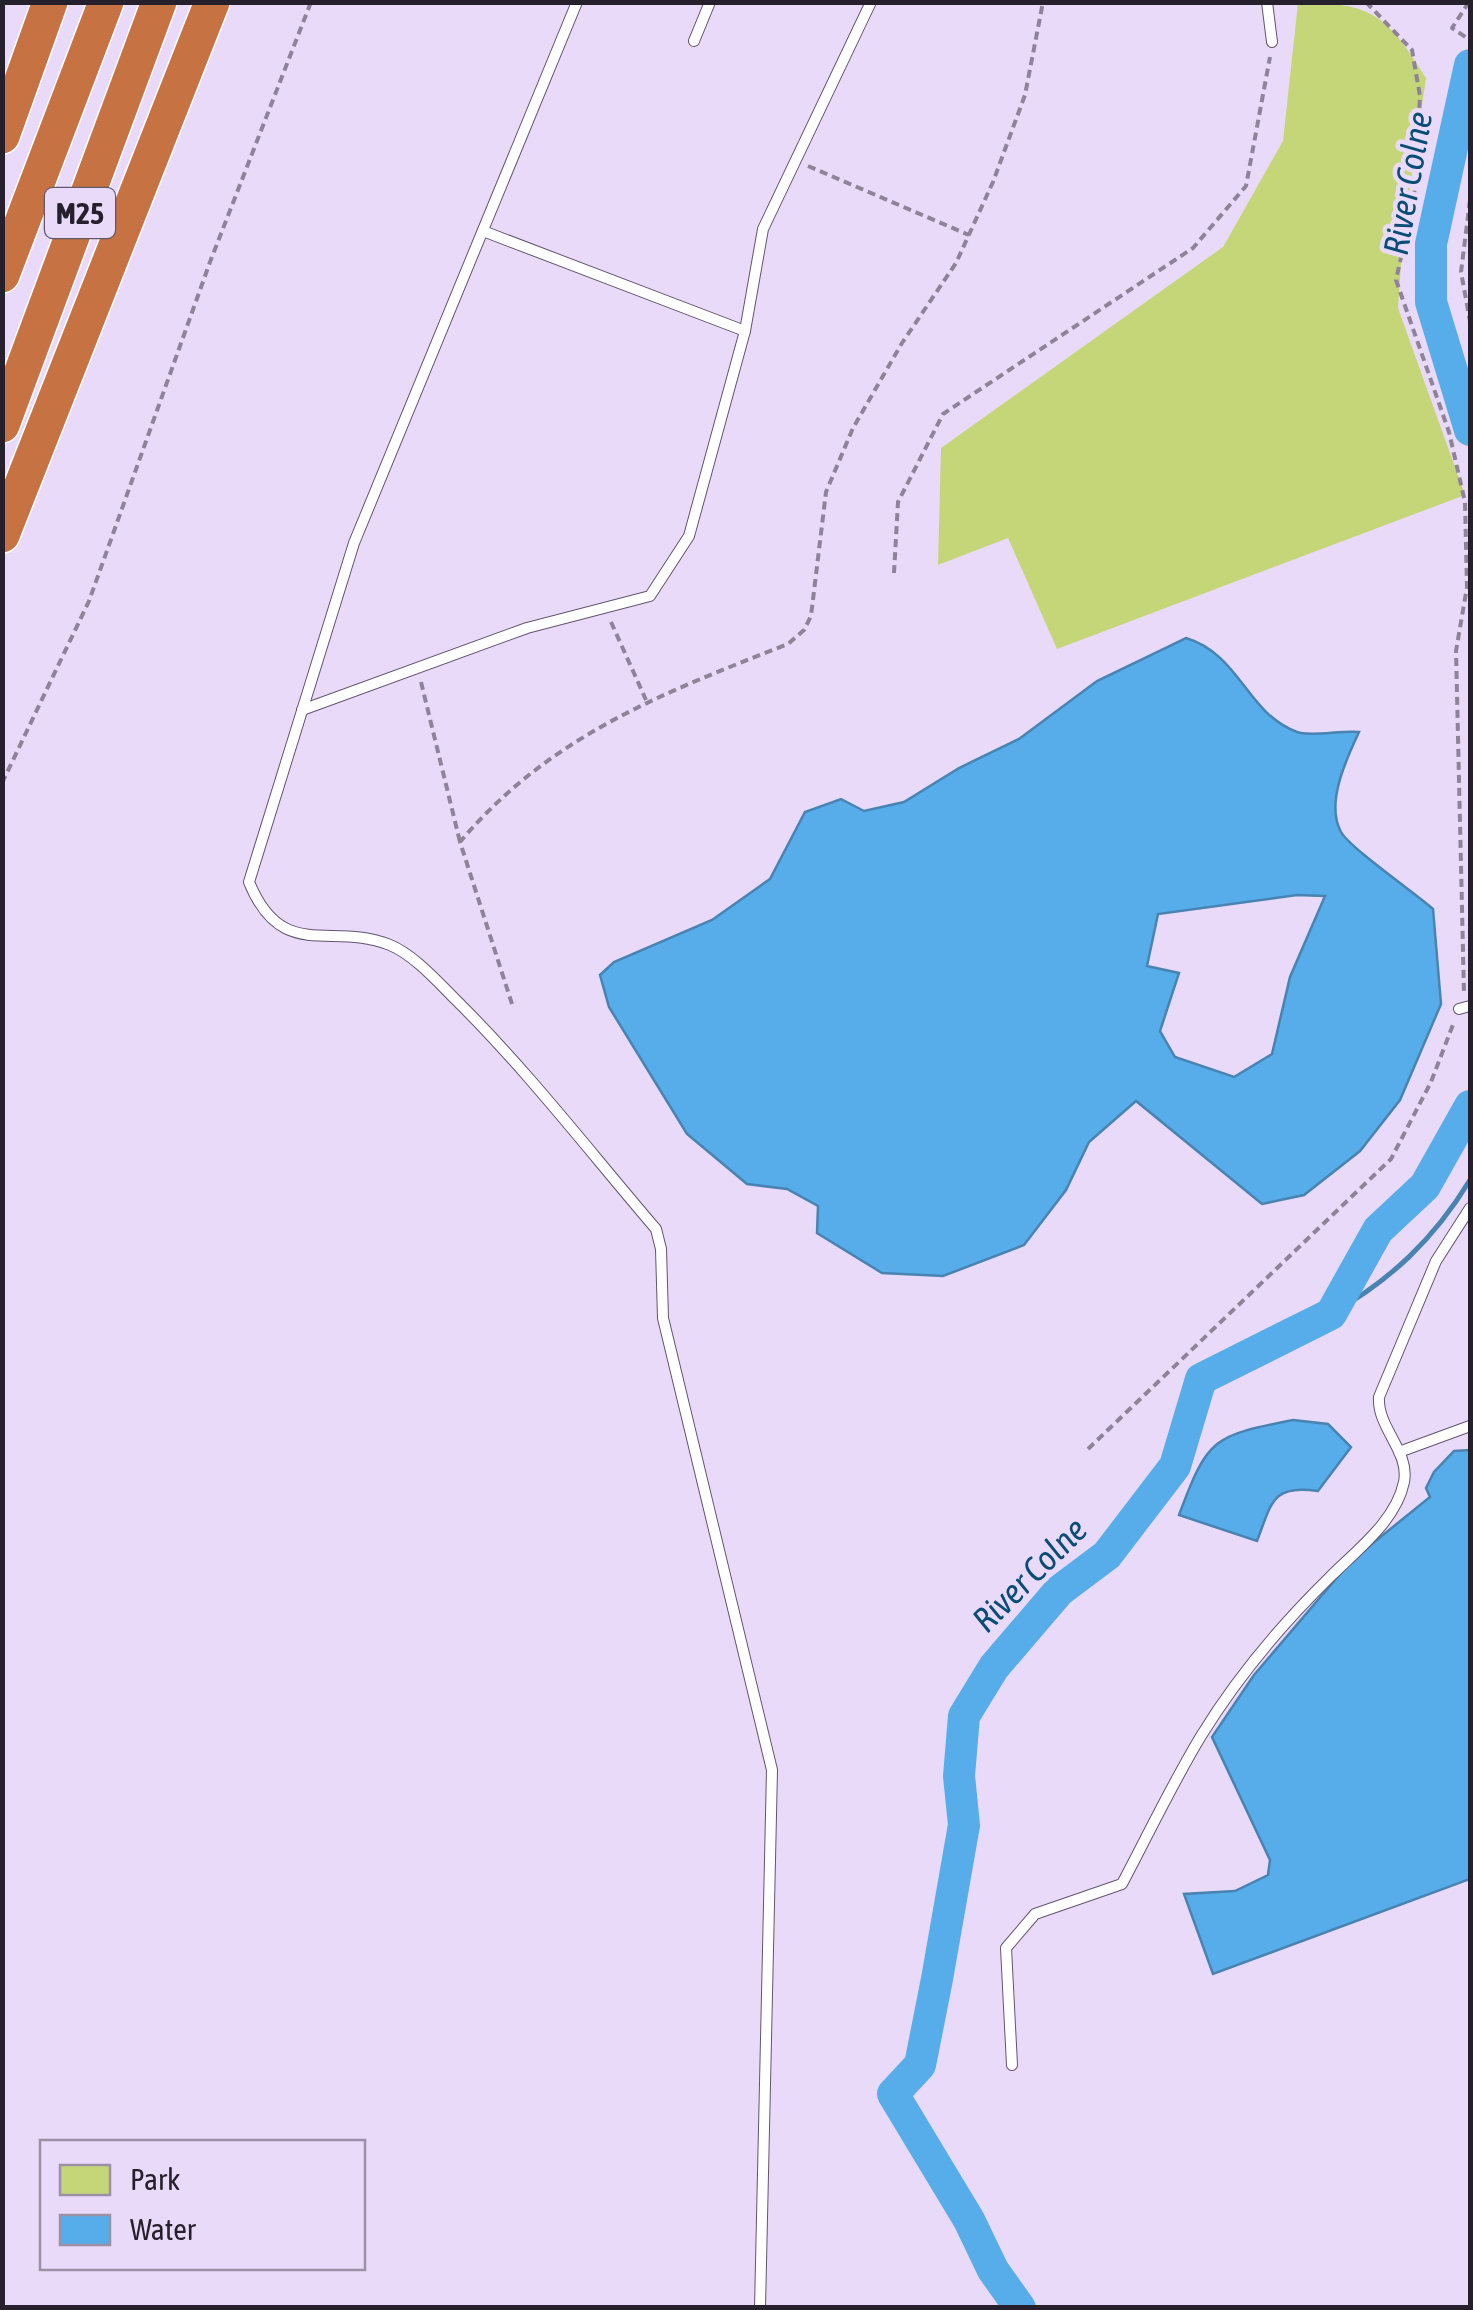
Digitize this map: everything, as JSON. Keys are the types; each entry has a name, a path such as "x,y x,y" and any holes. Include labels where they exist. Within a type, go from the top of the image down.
{"highway":[{"path":"2,136 50,2"},
{"name":"M25","path":"2,276 106,2"},
{"name":"M25","path":"2,425 158,2"},
{"name":"M25","path":"2,535 212,2"}],"lane":[{"path":"577,2 354,543 248,882 260,909 286,930 390,945 432,977 487,1032 656,1229 662,1249 664,1318 772,1770 760,2308"},
{"path":"694,40 710,2"},
{"path":"302,710 527,628 650,596 689,536 745,331 764,229 870,2"},
{"path":"1266,2 1272,42"},
{"path":"483,231 745,331"},
{"path":"1012,2065 1006,1948 1035,1914 1122,1884 1202,1734 1295,1612 1381,1526 1398,1500 1405,1478 1399,1452 1378,1416 1386,1373 1436,1261 1470,1208"},
{"path":"1399,1452 1470,1426"}],"path":[{"path":"2,783 89,601 210,262 311,2"},
{"path":"460,842 490,806 553,758 646,700 788,644 804,630 812,616 826,492 852,428 969,235 1025,95 1043,2"},
{"path":"1088,1449 1391,1159 1465,1007 1456,651 1467,588 1465,502 1449,432 1396,280 1414,199 1420,96 1412,50 1366,2"},
{"path":"1469,2 1452,28 1470,40"},
{"path":"894,573 898,502 944,414 1193,248 1246,186 1272,42"},
{"path":"796,161 969,235"},
{"path":"1470,200 1461,272 1470,321"},
{"path":"604,608 646,700"},
{"path":"418,667 460,842 512,1004"}],"green space":[{"path":"1298,3 1345,6 1376,17 1400,40 1426,78 1403,235 1398,308 1465,495 1057,649 1008,538 938,565 941,448 1223,247 1283,141"}],"water":[{"path":"1186,638 1219,657 1280,723 1303,733 1359,732 1336,794 1337,820 1341,832 1357,849 1433,909 1441,1004 1400,1100 1360,1151 1304,1195 1262,1204 1136,1101 1089,1142 1066,1190 1024,1245 943,1276 882,1273 817,1233 818,1206 787,1189 747,1184 687,1134 609,1007 600,975 614,962 712,920 770,879 805,812 841,799 864,811 904,802 959,768 1019,739 1097,681","holes":["1297,895 1325,896 1290,977 1272,1054 1234,1077 1175,1057 1160,1031 1179,973 1147,966 1158,914"]},
{"path":"1293,1420 1328,1424 1351,1447 1318,1491 1282,1493 1271,1506 1257,1541 1179,1515 1198,1470 1217,1444 1246,1431"},
{"path":"1470,1450 1470,1879 1213,1974 1184,1894 1235,1891 1268,1875 1270,1860 1212,1737 1254,1675 1352,1560 1430,1497 1426,1488 1434,1472 1454,1451"}],"waterway":[{"name":"River Colne","path":"1470,65 1431,244 1431,302 1470,430"},
{"name":"River Colne","path":"1020,2308 993,2270 969,2220 893,2094 920,2065 937,1979 964,1825 959,1776 964,1716 994,1667 1059,1591 1107,1555 1175,1466 1201,1379 1331,1314 1378,1230 1425,1186 1470,1106"},
{"path":"1331,1314 1373,1287 1410,1256 1442,1221 1470,1180"}]}
